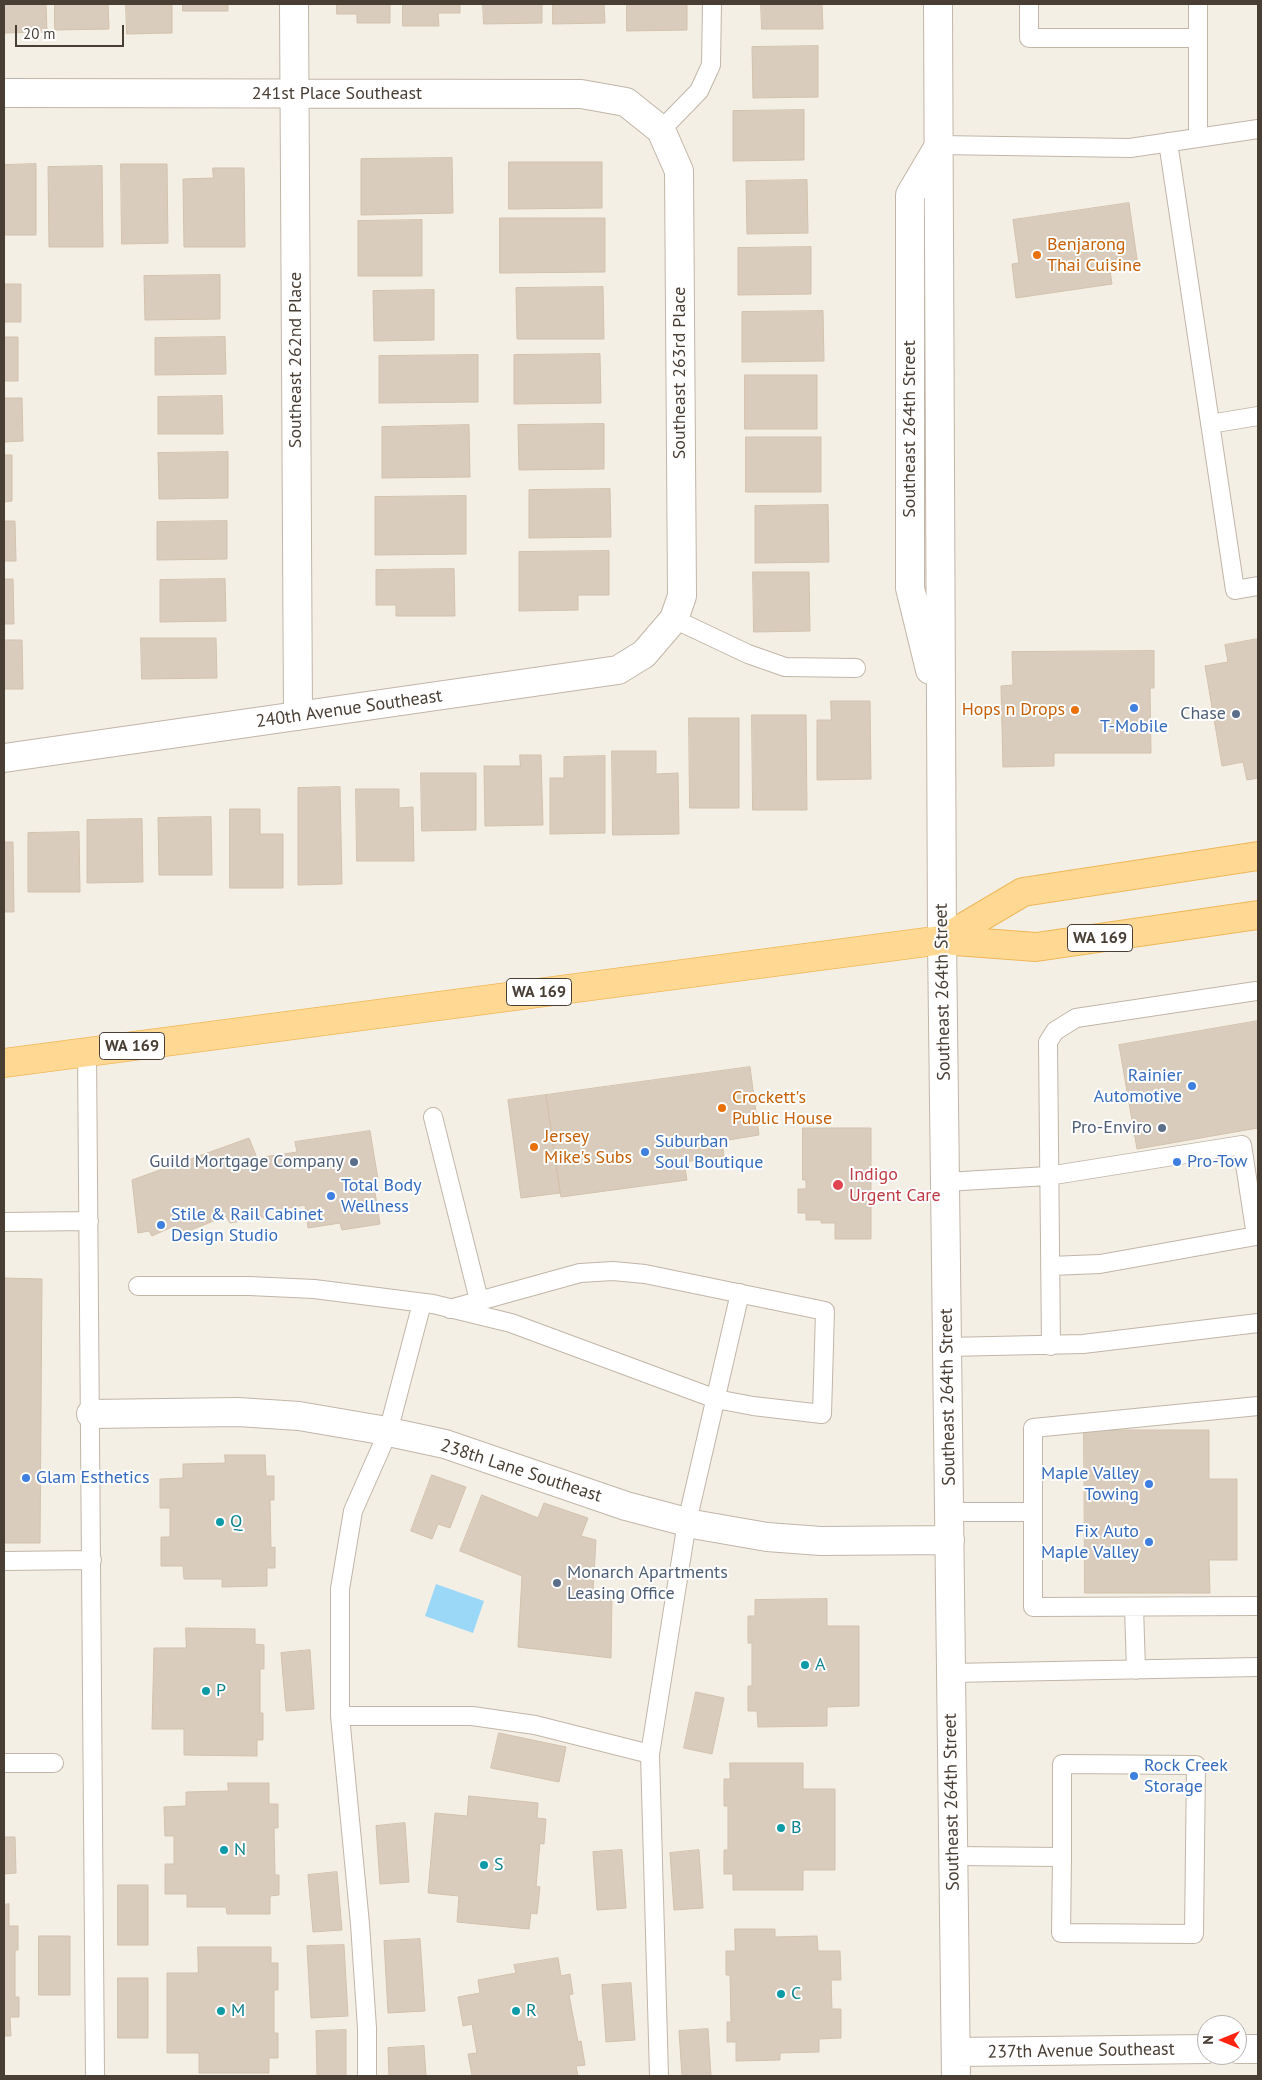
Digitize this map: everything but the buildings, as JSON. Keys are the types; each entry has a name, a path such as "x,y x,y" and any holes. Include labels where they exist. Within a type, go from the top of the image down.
{"main road":[{"name":"WA 169","path":"942,940 1023,892 1258,856"},
{"name":"WA 169","path":"4,1063 942,940 1036,947 1258,915"}],"street":[{"name":"Southeast 262nd Place","path":"294,4 298,716"},
{"name":"Southeast 264th Street","path":"938,4 942,940 956,2064"},
{"name":"241st Place Southeast","path":"4,92 580,94 626,102 661,130"},
{"name":"Southeast 263rd Place","path":"661,130 679,171 682,596 674,619"},
{"name":"240th Avenue Southeast","path":"4,758 618,670 644,654 674,619"},
{"name":"238th Lane Southeast","path":"91,1414 247,1413 299,1416 445,1444 626,1506 687,1522 767,1537 821,1541 950,1540"},
{"name":"237th Avenue Southeast","path":"956,2064 1197,2050"}],"lane":[{"path":"661,130 698,91 711,65 712,4"},
{"path":"1029,4 1029,38 1198,38"},
{"path":"1198,4 1198,138"},
{"path":"939,145 1130,148 1258,129"},
{"path":"1168,142 1235,590 1258,586"},
{"path":"1210,424 1258,416"},
{"path":"674,619 748,654 785,667 856,668"},
{"path":"1051,1346 1048,1042 1055,1031 1076,1018 1256,991"},
{"path":"88,1052 96,2076"},
{"path":"433,1117 479,1300"},
{"path":"945,1182 1048,1176 1242,1145 1256,1236 1100,1264 1050,1266"},
{"path":"4,1222 89,1221"},
{"path":"138,1286 249,1286 314,1289 450,1308 511,1323 716,1399 753,1406 822,1414 825,1310 645,1274 613,1271 580,1272 450,1308"},
{"path":"659,2076 650,1754 687,1522 740,1293"},
{"path":"367,2076 367,2028 360,1924 340,1716 340,1589 353,1511 388,1432 422,1303"},
{"path":"947,1346 1051,1346 1083,1344 1258,1323"},
{"path":"1258,1406 1033,1428 1033,1607 1258,1606"},
{"path":"949,1512 1033,1512"},
{"path":"4,1561 92,1560"},
{"path":"1134,1607 1136,1670"},
{"path":"951,1673 1258,1667"},
{"path":"340,1716 472,1716 535,1725 650,1754"},
{"path":"4,1763 54,1763"},
{"path":"1062,1764 1196,1765 1194,1934 1061,1933 1062,1858 1062,1764"},
{"path":"953,1856 1062,1858"}],"water":[{"path":"436,1584 484,1601 473,1633 425,1616"}],"place":[{"name":"Benjarong Thai Cuisine","path":"1037,255"},
{"name":"T-Mobile","path":"1134,708"},
{"name":"Hops n Drops","path":"1075,710"},
{"name":"Chase","path":"1236,714"},
{"name":"Rainier Automotive","path":"1192,1086"},
{"name":"Crockett's Public House","path":"722,1108"},
{"name":"Pro-Enviro","path":"1162,1128"},
{"name":"Jersey Mike's Subs","path":"534,1147"},
{"name":"Suburban Soul Boutique","path":"645,1152"},
{"name":"Guild Mortgage Company","path":"354,1162"},
{"name":"Pro-Tow","path":"1177,1162"},
{"name":"Indigo Urgent Care","path":"838,1185"},
{"name":"Total Body Wellness","path":"331,1196"},
{"name":"Stile & Rail Cabinet Design Studio","path":"161,1225"},
{"name":"Glam Esthetics","path":"26,1478"},
{"name":"Maple Valley Towing","path":"1149,1484"},
{"name":"Q","path":"220,1522"},
{"name":"Fix Auto Maple Valley","path":"1149,1542"},
{"name":"Monarch Apartments Leasing Office","path":"557,1583"},
{"name":"A","path":"805,1665"},
{"name":"P","path":"206,1691"},
{"name":"Rock Creek Storage","path":"1134,1776"},
{"name":"B","path":"781,1828"},
{"name":"N","path":"224,1850"},
{"name":"S","path":"484,1865"},
{"name":"C","path":"781,1994"},
{"name":"M","path":"221,2011"},
{"name":"R","path":"516,2011"}]}
